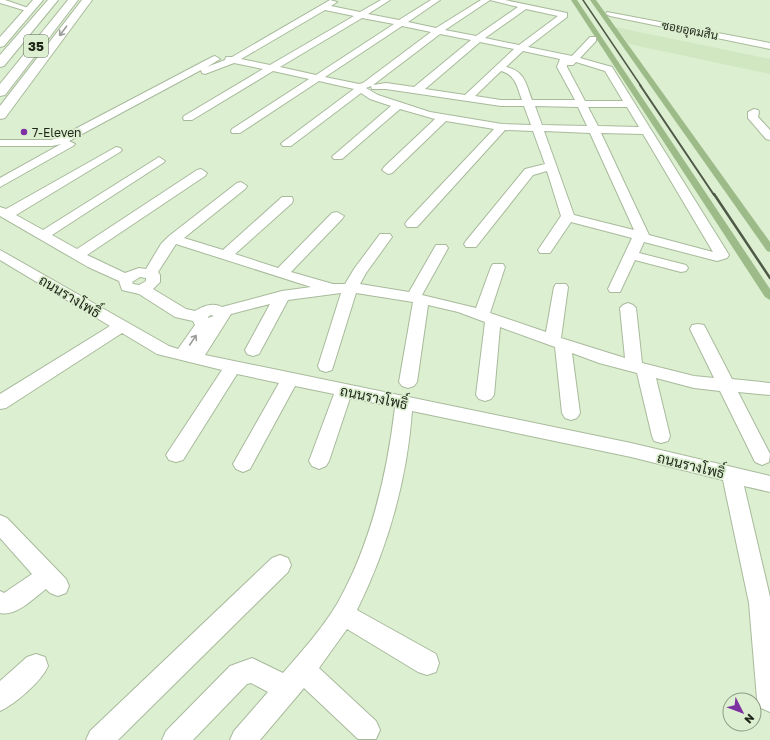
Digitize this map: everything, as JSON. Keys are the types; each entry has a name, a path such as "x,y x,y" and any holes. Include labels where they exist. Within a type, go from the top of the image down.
{"highway":[{"name":"35","path":"0,60 52,0"},
{"path":"0,63 52,0"},
{"path":"0,78 64,0"},
{"name":"35","path":"0,92 72,0"}],"main road":[{"name":"35","path":"0,44 38,0"},
{"name":"35","path":"0,115 87,0"}],"street":[{"path":"0,143 52,143 62,140 336,0"},
{"path":"188,118 386,0"},
{"path":"236,131 316,77 436,0"},
{"path":"287,144 365,88 439,30 486,0"},
{"path":"467,98 519,50 564,15 494,0"},
{"path":"0,1 30,10"},
{"path":"416,90 478,39 525,6"},
{"path":"323,7 439,30 612,72 722,255 717,257 568,217"},
{"name":"ซอยอุดมสิน","path":"610,14 770,46"},
{"path":"240,45 266,31"},
{"path":"593,39 569,61 561,65 582,104 642,238"},
{"path":"224,56 365,88 386,86 467,98 529,104 631,104"},
{"path":"157,99 209,69 224,56"},
{"path":"499,68 518,75 552,167 568,217"},
{"path":"365,88 374,97 417,112 443,118 502,127 647,131"},
{"path":"338,157 398,105"},
{"path":"754,112 752,114 753,118 770,137"},
{"path":"388,170 443,118"},
{"path":"412,224 502,127"},
{"path":"0,183 69,144"},
{"path":"3,213 116,150"},
{"path":"42,236 159,160"},
{"path":"471,244 529,172 535,169 552,167"},
{"path":"77,255 201,173"},
{"path":"150,273 166,246 241,186"},
{"path":"225,256 287,200"},
{"path":"3,213 77,255 127,279"},
{"path":"281,274 337,216"},
{"path":"545,250 568,217"},
{"path":"326,366 350,289 359,272 385,237"},
{"path":"615,289 631,255 642,238"},
{"path":"174,239 281,274 334,288 378,291 417,298 488,316 605,359 694,382 770,388"},
{"path":"243,740 334,629 351,600 379,530 399,451 417,298 441,248"},
{"name":"ถนนรางโพธิ์","path":"0,254 120,327 163,350 189,358 344,390 406,392 770,484"},
{"path":"631,255 681,268"},
{"path":"485,395 488,316 498,267"},
{"path":"142,289 153,282 154,277 150,273 137,273 127,279 125,284 130,288 142,289 181,313 210,319 282,296 334,288"},
{"path":"562,287 558,342 571,414"},
{"path":"253,350 282,296"},
{"path":"628,308 640,368 661,436"},
{"path":"189,358 210,319"},
{"path":"0,403 120,327"},
{"path":"698,329 762,457"},
{"path":"176,455 233,367"},
{"path":"243,464 290,379"},
{"path":"319,461 344,390"},
{"path":"732,475 760,603 770,699"},
{"path":"0,524 53,581 7,604 0,602"},
{"path":"98,740 280,565"},
{"path":"343,614 426,663"},
{"path":"0,698 36,666"},
{"path":"302,669 367,730"},
{"path":"175,740 239,675 252,670 286,688"}],"shaded area":[{"path":"615,27 770,59 770,74 629,44"}],"waterway":[{"path":"574,0 770,297"},
{"path":"593,0 770,249"}],"railway":[{"path":"583,0 641,86"},
{"path":"640,85 714,195"},
{"path":"714,194 770,278"}],"place":[{"name":"7-Eleven","path":"24,132"}]}
